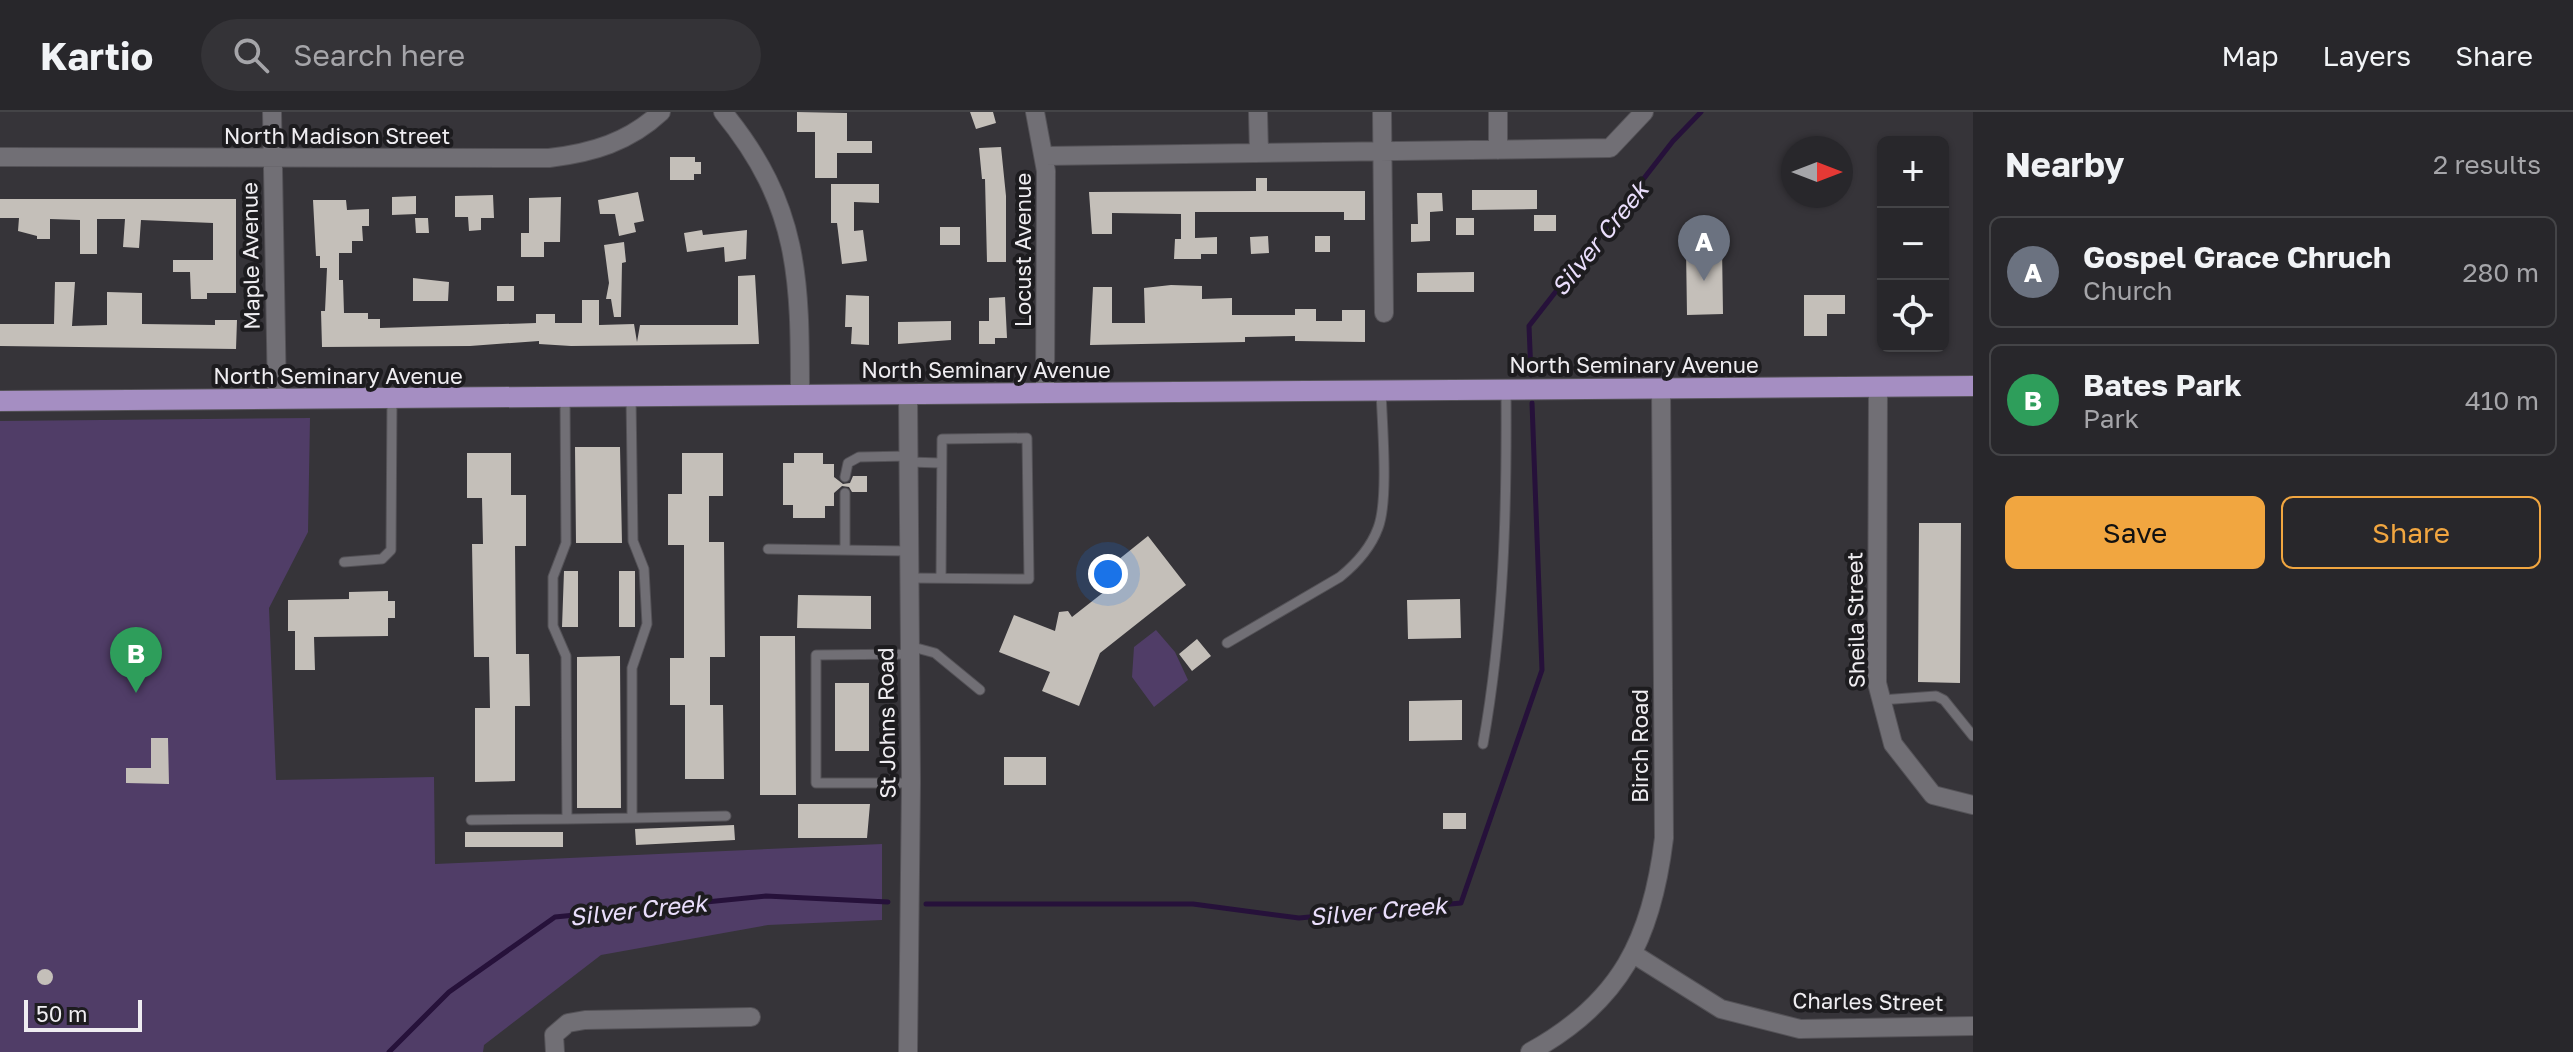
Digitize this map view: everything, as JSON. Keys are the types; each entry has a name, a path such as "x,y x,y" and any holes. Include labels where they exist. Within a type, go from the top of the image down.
{"main road":[{"name":"North Seminary Avenue","path":"0,401 1973,386"}],"street":[{"name":"Maple Avenue","path":"272,112 277,399"},
{"name":"North Madison Street","path":"0,157 549,158 585,154 619,141 642,130 661,112"},
{"path":"723,112 746,140 770,181 789,228 797,269 800,311 800,395"},
{"name":"Locust Avenue","path":"1035,112 1045,156 1045,393"},
{"path":"1258,112 1259,153"},
{"path":"1382,112 1384,313"},
{"path":"1498,112 1498,150"},
{"path":"1045,156 1610,148 1644,112"},
{"name":"Sheila Street","path":"1878,386 1877,683 1893,744 1933,795 1973,805"},
{"name":"Birch Road","path":"1530,1052 1564,1033 1635,955 1648,925 1658,885 1664,838 1661,388"},
{"name":"St Johns Road","path":"908,394 911,783 908,1052"},
{"name":"Charles Street","path":"1635,955 1721,1009 1800,1029 1973,1026"},
{"path":"554,1044 568,1023 585,1020 751,1017"}],"lane":[{"path":"1483,744 1492,695 1507,530 1506,389"},
{"path":"1227,643 1340,577 1366,548 1381,515 1381,390"},
{"path":"631,396 633,541 644,569 647,624 632,668 632,818"},
{"path":"565,397 566,543 553,577 553,626 566,656 567,819"},
{"path":"344,562 382,559 391,550 392,398"},
{"path":"909,578 1029,579 1027,438 942,439 941,578"},
{"path":"845,477 848,463 859,457 941,463"},
{"path":"845,493 845,550"},
{"path":"768,549 909,551"},
{"path":"911,783 816,783 816,655 910,650 935,653 980,690"},
{"path":"1881,700 1936,696 1944,700 1973,736"},
{"path":"471,820 726,816"}],"shaded area":[{"path":"310,418 308,532 269,608 276,780 434,777 435,864 882,844 882,920 768,925 601,955 484,1045 483,1052 0,1052 0,421"},
{"path":"1156,630 1175,652 1188,680 1154,707 1132,677 1134,647"}],"building":[{"path":"797,112 847,113 847,141 872,141 872,153 837,153 837,178 815,178 815,132 797,132"},
{"path":"970,112 993,112 996,123 976,129"},
{"path":"1001,147 1006,196 1006,262 987,262 985,179 982,179 979,148"},
{"path":"670,157 695,157 695,162 701,162 701,174 694,174 694,180 670,180"},
{"path":"1256,178 1267,178 1267,191 1365,191 1365,220 1344,220 1344,212 1195,212 1195,238 1217,237 1217,254 1201,254 1201,259 1174,259 1175,239 1181,239 1181,214 1112,213 1112,234 1092,234 1089,192 1256,191"},
{"path":"831,184 879,184 879,203 854,202 854,231 863,230 867,261 842,264 837,223 831,223"},
{"path":"1472,190 1537,190 1537,209 1472,210"},
{"path":"638,192 644,221 634,223 636,232 619,236 615,214 600,214 598,200"},
{"path":"1417,193 1442,193 1443,211 1430,212 1430,241 1411,242 1411,224 1418,224"},
{"path":"493,195 494,218 481,218 481,230 469,231 468,217 455,217 455,196"},
{"path":"416,196 416,214 392,215 392,197"},
{"path":"561,197 560,242 544,242 544,257 521,257 521,233 529,233 529,198"},
{"path":"0,199 236,199 236,293 207,293 207,299 191,299 190,272 173,272 173,260 213,260 213,223 141,220 139,248 123,247 125,219 97,219 97,254 80,254 80,220 50,219 50,239 37,239 37,236 18,231 19,218 0,218"},
{"path":"313,200 346,200 347,210 369,209 369,226 362,226 363,241 352,241 352,253 339,253 339,280 343,280 344,313 368,313 368,319 380,319 380,328 536,323 536,314 555,314 555,323 582,323 582,300 599,300 599,325 634,324 637,342 640,325 738,325 738,276 755,275 759,344 571,346 539,344 539,341 470,346 322,347 321,311 325,311 327,268 320,268 320,256 316,256"},
{"path":"1534,215 1556,215 1556,231 1534,231"},
{"path":"415,218 428,218 429,233 416,233"},
{"path":"1456,218 1474,218 1474,235 1456,235"},
{"path":"940,227 960,227 960,245 940,245"},
{"path":"702,230 703,235 747,230 746,259 725,262 724,247 687,252 684,233"},
{"path":"1268,236 1269,253 1251,254 1250,237"},
{"path":"1315,236 1330,236 1330,252 1315,252"},
{"path":"624,242 626,262 622,263 621,317 614,317 611,299 606,299 609,283 604,245"},
{"path":"1722,247 1723,314 1687,315 1686,248"},
{"path":"1474,272 1474,292 1417,292 1417,273"},
{"path":"413,278 449,282 448,301 413,301"},
{"path":"55,282 75,282 72,326 107,325 107,292 142,293 142,324 215,325 215,320 237,320 236,349 0,346 0,324 54,324"},
{"path":"497,286 514,286 514,301 497,301"},
{"path":"1202,286 1202,299 1232,298 1232,315 1295,315 1295,309 1316,309 1316,321 1342,321 1342,310 1365,310 1365,342 1295,341 1295,336 1245,337 1245,342 1090,345 1093,287 1112,287 1112,323 1145,323 1144,288"},
{"path":"846,295 869,296 869,345 851,344 852,327 845,327"},
{"path":"1804,295 1845,295 1845,314 1827,314 1827,336 1804,336"},
{"path":"1005,297 1007,338 995,338 995,344 979,344 979,321 989,321 989,298"},
{"path":"951,321 951,340 898,344 898,322"},
{"path":"575,447 620,447 622,543 576,543"},
{"path":"467,453 511,453 511,495 526,495 526,546 515,546 516,654 529,654 530,706 515,706 515,781 475,782 475,708 490,708 489,657 474,657 472,544 483,544 482,498 467,498"},
{"path":"682,453 723,453 723,496 709,496 709,542 724,542 725,657 710,657 710,705 723,705 724,779 685,779 685,705 670,705 670,658 684,658 684,545 668,545 668,494 682,494"},
{"path":"794,453 823,453 823,464 834,464 834,477 843,484 850,483 853,476 867,476 867,492 852,492 849,487 842,486 834,493 834,506 825,506 825,518 793,518 793,505 783,505 783,463 794,463"},
{"path":"1919,523 1961,523 1960,683 1918,682"},
{"path":"1148,536 1186,585 1100,653 1079,706 1042,691 1050,672 999,652 1014,615 1055,631 1059,612 1068,611 1072,617 1123,577 1113,564"},
{"path":"564,571 578,571 578,627 562,627"},
{"path":"619,571 635,571 635,627 619,627"},
{"path":"388,591 388,601 395,601 395,618 388,618 388,636 314,637 315,670 295,670 295,631 288,631 288,600 349,599 349,592"},
{"path":"798,595 871,596 871,629 797,628"},
{"path":"1460,599 1461,638 1408,639 1407,600"},
{"path":"760,636 795,636 796,795 760,795"},
{"path":"1197,639 1211,656 1192,671 1179,654"},
{"path":"620,656 621,808 577,808 577,657"},
{"path":"835,683 869,683 869,751 835,751"},
{"path":"1462,700 1462,740 1409,741 1409,701"},
{"path":"151,738 168,738 169,784 126,783 126,768 151,768"},
{"path":"1004,757 1046,757 1046,785 1004,785"},
{"path":"798,804 870,804 867,838 798,838"},
{"path":"1443,813 1466,813 1466,829 1443,829"},
{"path":"734,825 735,840 636,845 635,829"},
{"path":"465,832 563,832 563,847 465,847"},
{"path":"45,969 53,977 45,985 37,977"}],"waterway":[{"name":"Silver Creek","path":"1531,375 1529,326 1673,141 1701,112"},
{"name":"Silver Creek","path":"926,904 1193,904 1299,918 1461,903 1542,670 1532,403"},
{"name":"Silver Creek","path":"389,1052 449,992 555,917 766,896 888,902"}],"place":[{"name":"Gospel Grace Chruch","path":"1704,281"},
{"name":"Bates Park","path":"136,693"}]}
